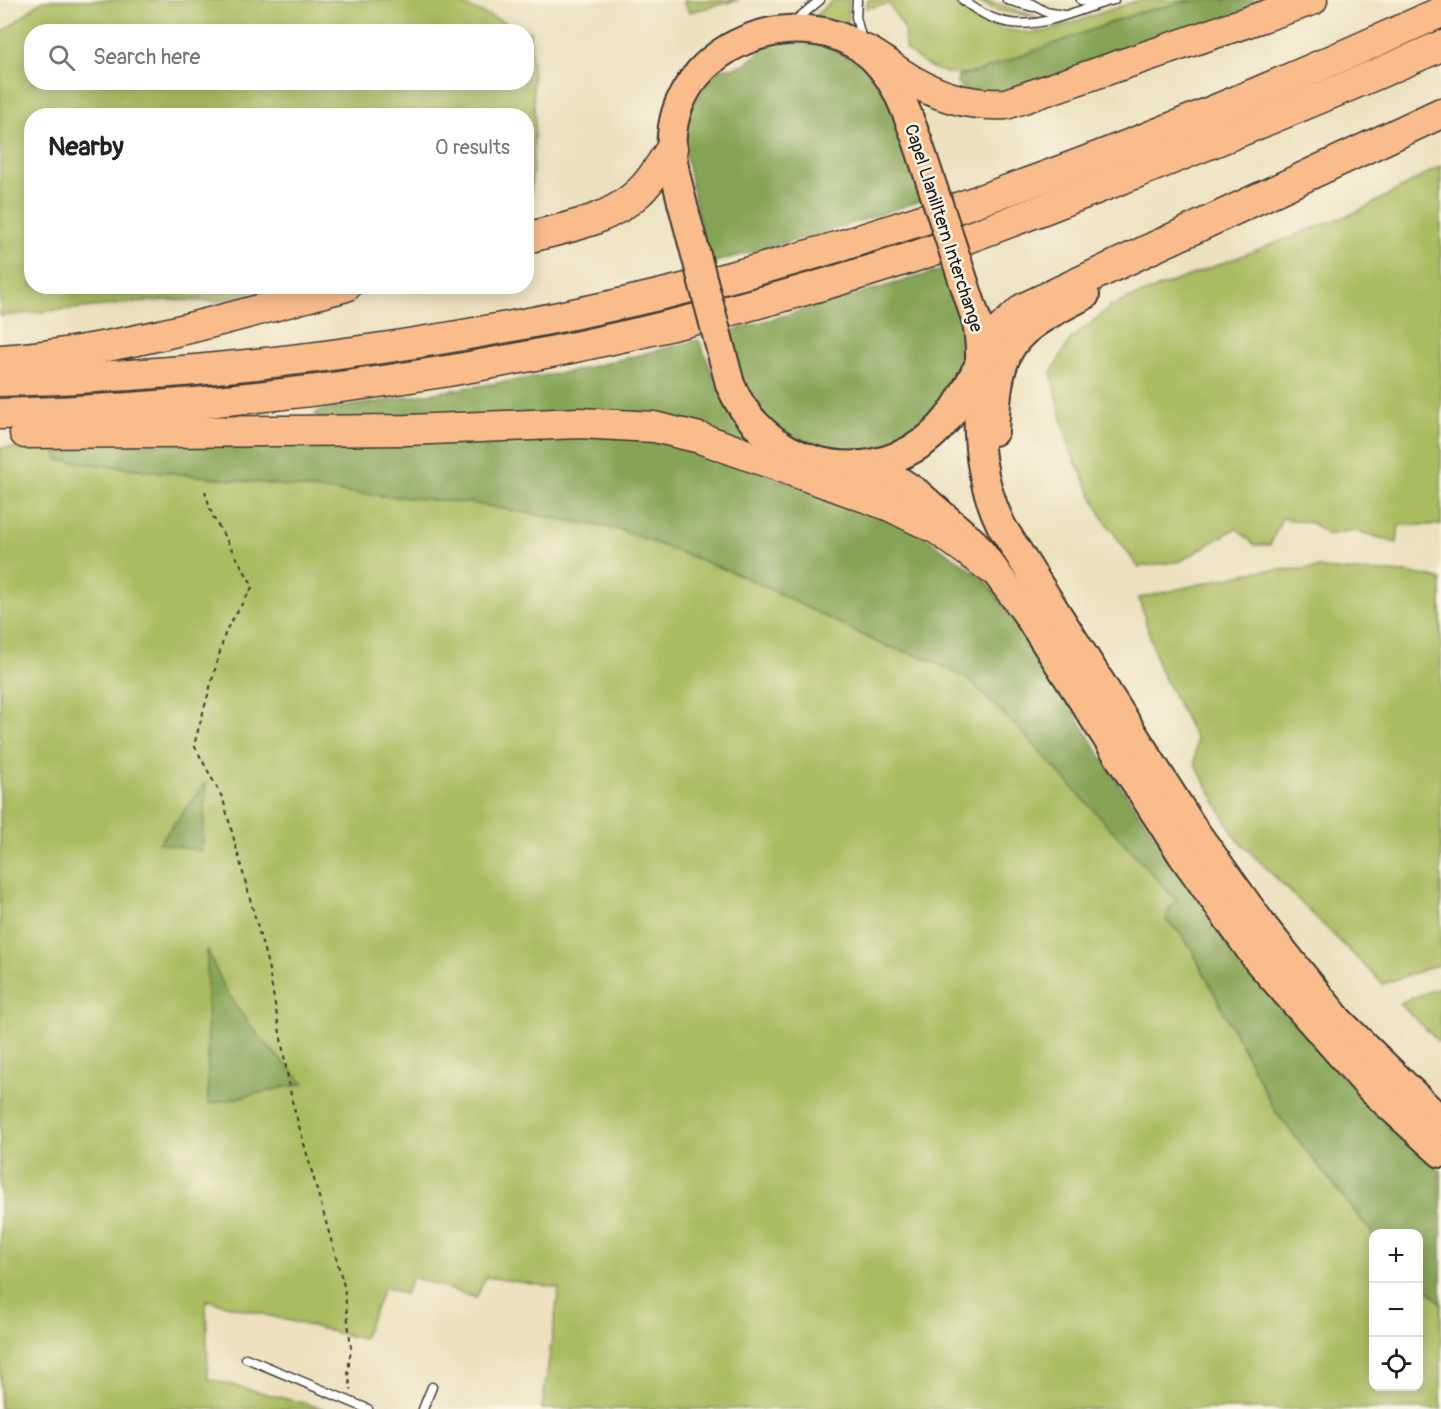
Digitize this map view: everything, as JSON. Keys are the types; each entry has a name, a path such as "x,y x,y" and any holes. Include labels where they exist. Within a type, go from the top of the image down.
{"highway":[{"path":"865,51 921,86 940,95 985,105 1006,104 1312,0"},
{"path":"0,381 140,375 365,351 525,325 717,281 796,259 976,201 1172,126 1441,12"},
{"name":"Capel Llanilltern Interchange","path":"783,29 829,33 865,51 894,85 917,140 976,319 980,363 953,412 925,440 891,458 856,465 813,460 781,446 760,431 744,411 730,384 682,202 672,148 672,134 679,107 697,75 730,46 755,35 783,29"},
{"path":"0,414 140,408 355,386 581,346 715,315 890,265 968,238 1198,149 1441,46"},
{"path":"1441,113 1024,308 996,334 980,363 979,462 994,511 1038,585 1194,830 1262,925 1339,1021 1441,1121"},
{"path":"534,236 590,220 618,208 648,183 672,148"},
{"path":"1194,830 1142,729 1008,500 998,465 994,432 1006,355 1019,333 1033,322 1235,220 1350,156"},
{"path":"0,360 59,354 168,334 316,294"},
{"path":"0,433 407,430 579,423 654,427 813,460"},
{"path":"700,438 896,508 937,529 992,568"},
{"path":"856,465 893,477 917,493 974,543 1025,611 1176,847 1259,962 1372,1090 1441,1153"}],"lane":[{"path":"783,29 808,13 820,0"},
{"path":"857,0 856,17 865,51"},
{"path":"963,0 985,14 1020,25 1041,24 1107,2"},
{"path":"1008,0 1066,16"},
{"path":"1025,0 1033,7"},
{"path":"1081,0 1107,2"},
{"path":"246,1358 368,1409"},
{"path":"423,1409 432,1387"}],"path":[{"path":"205,491 212,515 253,586 226,630 194,745 223,799 268,965 292,1101 344,1286 351,1348 348,1372 352,1401"}],"green space":[{"path":"43,0 450,0 510,24 24,24 24,90 533,90 535,123 534,142 534,108 24,108 24,294 244,294 217,301 164,300 0,316 0,34"},
{"path":"683,0 739,0 689,12"},
{"path":"833,0 849,0 848,27 814,17"},
{"path":"868,0 951,0 976,19 1002,29 1028,33 1048,31 1139,0 1196,0 1140,12 977,72 955,74 938,71 905,49 904,28 889,4 866,8"},
{"path":"975,0 999,4 1037,17 999,11"},
{"path":"1196,0 1282,0 1003,93 967,92 957,83 958,76 977,72 1140,12"},
{"path":"777,41 824,45 861,63 889,94 923,200 829,231 708,264 682,137 691,106 720,68 739,66 751,60 764,44"},
{"path":"1441,166 1441,525 1399,525 1397,543 1354,530 1327,535 1312,523 1282,518 1270,545 1255,545 1236,528 1181,561 1138,567 1103,518 1070,450 1051,373 1070,340 1113,305 1359,211"},
{"path":"946,269 967,331 968,352 951,389 936,411 917,428 897,441 874,449 851,453 827,451 803,443 754,410 743,385 727,332"},
{"path":"699,340 718,388 760,446 321,420 315,414 319,411 574,371"},
{"path":"602,435 661,440 900,520 985,579 1042,661 1114,777 1235,950 1340,1075 1441,1171 1441,1303 1423,1285 1423,1229 1369,1229 1275,1111 1192,950 1182,935 1166,920 1170,907 1177,901 1020,730 969,680 929,659 881,644 745,577 622,530 471,503 340,492 58,460 55,446"},
{"path":"55,446 58,460 340,492 471,503 621,530 745,577 881,644 929,659 969,680 1020,730 1178,901 1166,920 1182,935 1192,950 1275,1111 1369,1229 1369,1391 1423,1391 1423,1285 1441,1303 1441,1409 542,1409 559,1288 486,1277 476,1298 413,1277 405,1294 384,1287 363,1339 206,1300 208,1379 326,1409 0,1409 0,448","holes":["206,784 202,851 160,843","208,951 225,992 250,1028 303,1083 208,1104"]},
{"path":"1319,568 1396,572 1441,580 1441,964 1383,984 1235,837 1195,764 1196,739 1159,668 1139,598 1257,571"},
{"path":"206,783 202,851 159,843"},
{"path":"207,948 225,988 247,1022 304,1083 208,1104"},
{"path":"1441,987 1441,1044 1399,1003"}]}
